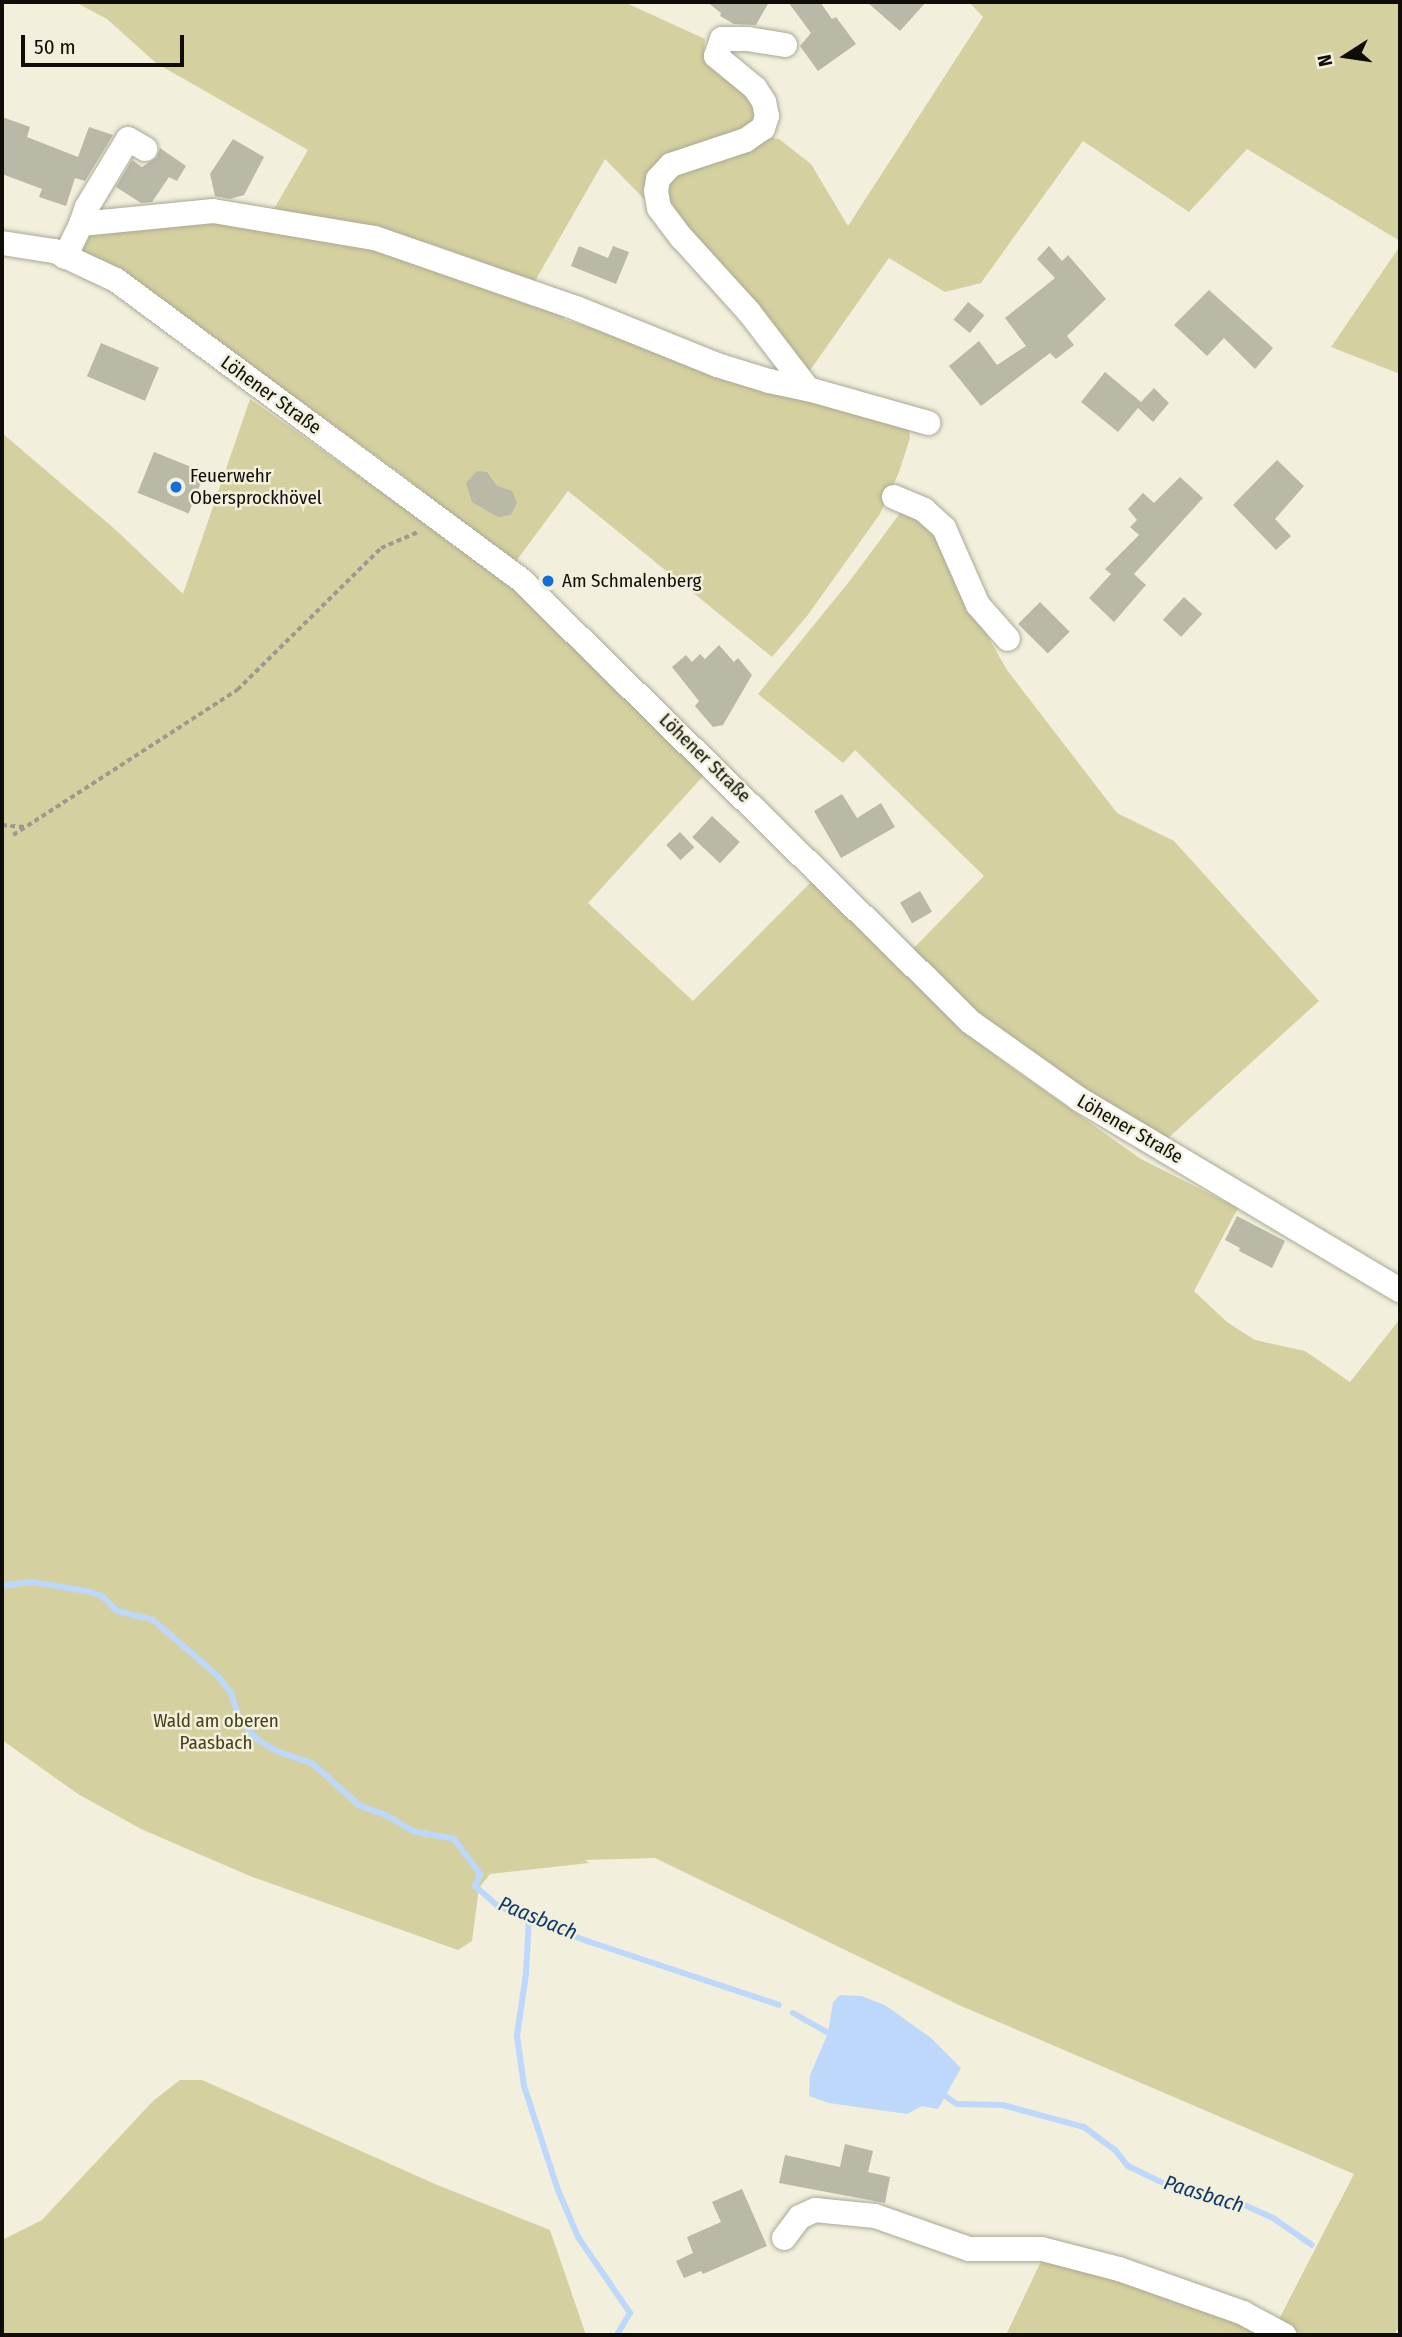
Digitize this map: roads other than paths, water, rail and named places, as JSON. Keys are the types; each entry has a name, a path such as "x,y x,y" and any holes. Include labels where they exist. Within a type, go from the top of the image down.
{"street":[{"path":"785,45 748,39 722,39 716,56 755,88 764,102 766,116 763,128 746,140 671,165 658,179 656,191 659,208 682,238 749,312 808,389"},
{"path":"65,257 87,206 128,139 145,149"},
{"path":"81,224 213,211 375,238 576,308 717,365 928,423"},
{"name":"Löhener Straße","path":"2,243 29,246 65,257 117,280 520,579 972,1023 1079,1099 1400,1290"},
{"path":"894,497 925,510 944,528 978,605 1008,639"},
{"path":"784,2238 800,2217 815,2210 875,2216 969,2249 1042,2249 1119,2269 1243,2313 1284,2335"}],"water":[{"path":"840,1995 861,1996 885,2005 931,2038 961,2068 938,2109 922,2106 907,2114 829,2103 809,2096 810,2075 828,2033 833,2002"}],"waterway":[{"name":"Paasbach","path":"2,1586 32,1582 86,1591 102,1596 117,1611 153,1620 217,1675 231,1693 241,1723 258,1740 276,1751 313,1764 360,1806 386,1815 413,1831 454,1839 480,1874 475,1886 498,1906 587,1941 779,2005"},
{"path":"529,1918 526,1974 517,2036 524,2086 558,2190 578,2237 630,2313 617,2335"},
{"name":"Paasbach","path":"793,2013 832,2035"},
{"name":"Paasbach","path":"941,2093 957,2104 1003,2105 1084,2127 1115,2150 1128,2166 1165,2184 1233,2200 1273,2218 1312,2245"}],"place":[{"name":"Feuerwehr Obersprockhövel","path":"176,487"},
{"name":"Am Schmalenberg","path":"548,581"}],"park label":[{"name":"Wald am oberen Paasbach","path":"216,1732"}]}
